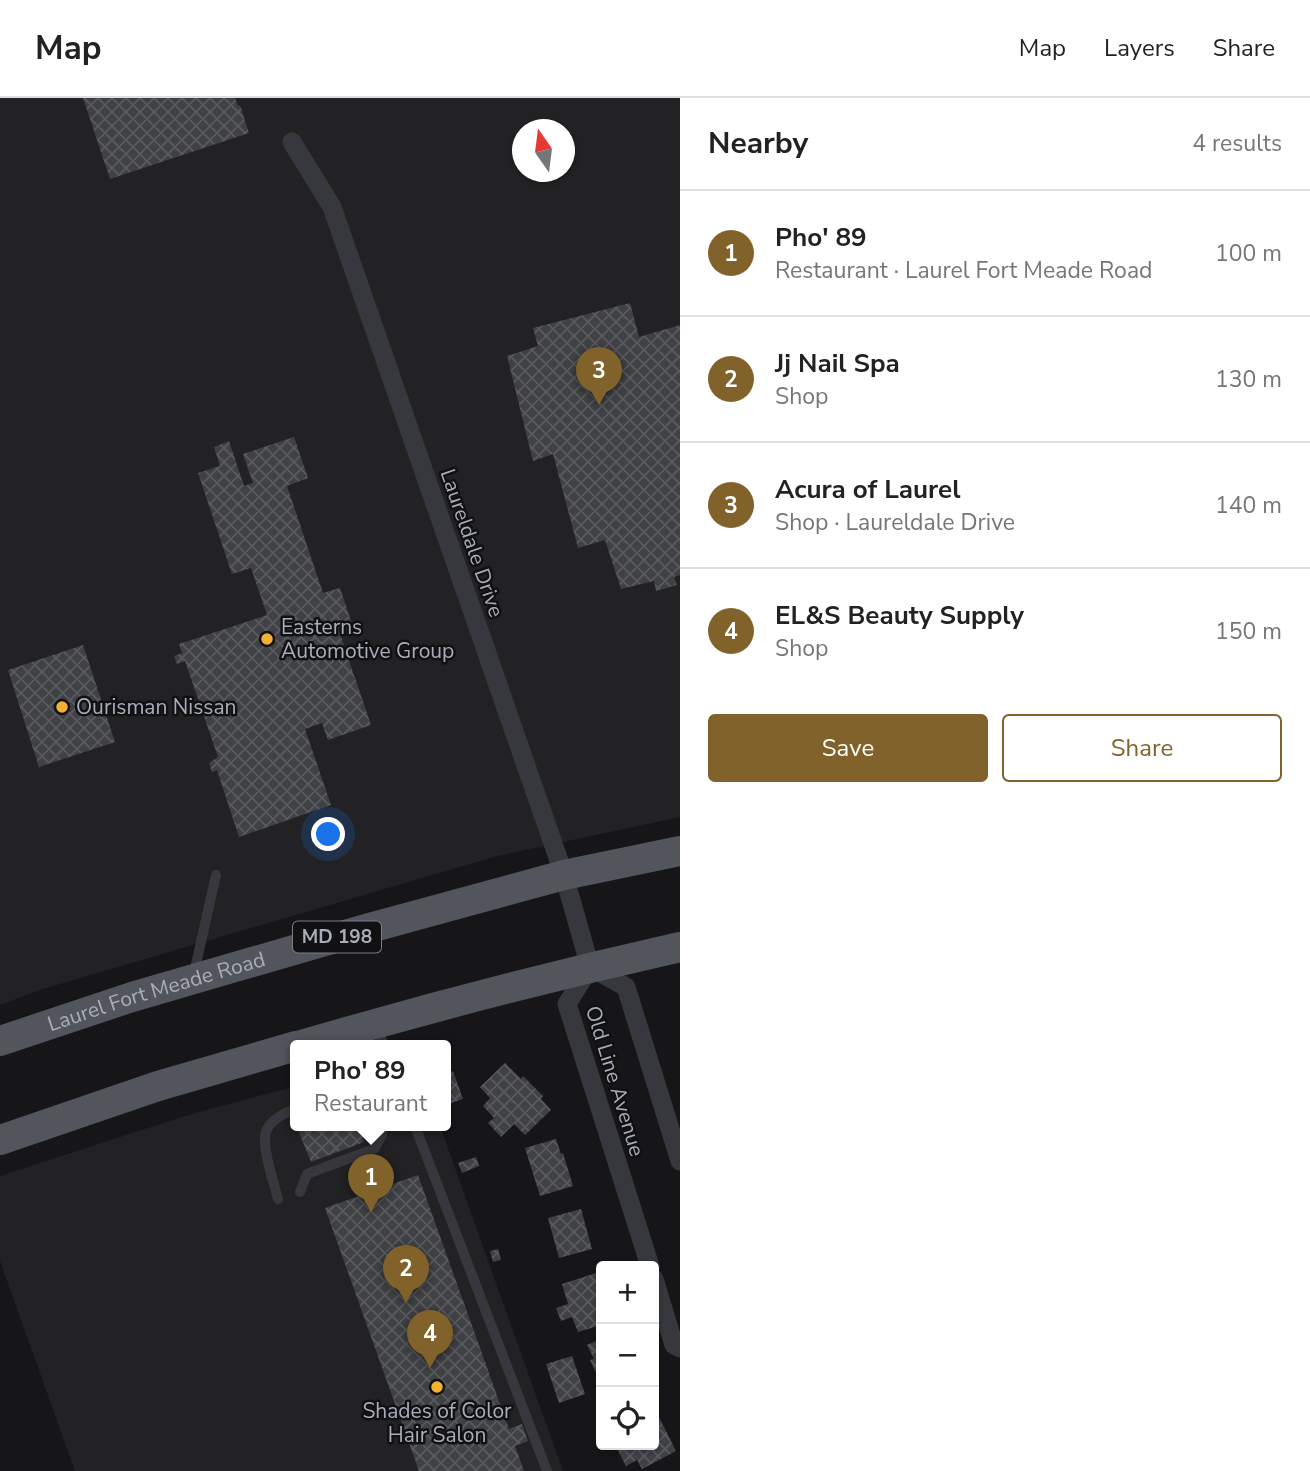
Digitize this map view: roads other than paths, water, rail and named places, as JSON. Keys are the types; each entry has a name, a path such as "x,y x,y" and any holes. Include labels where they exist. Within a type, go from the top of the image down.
{"main road":[{"name":"Laurel Fort Meade Road","path":"0,1041 132,997 366,929 564,875 680,851"},
{"path":"342,1040 380,1035 590,967 680,947"},
{"path":"0,1140 159,1086 290,1048"}],"street":[{"name":"Laureldale Drive","path":"292,142 332,207 564,875 590,967"},
{"name":"Old Line Avenue","path":"648,1261 567,1004 590,967 626,987 680,1161"},
{"path":"659,1296 674,1345 680,1348"}],"lane":[{"path":"193,979 216,875"},
{"path":"278,1199 267,1157 265,1134 273,1121 290,1112"},
{"path":"300,1192 307,1174 374,1149 382,1131"},
{"path":"417,1131 547,1471"}],"place":[{"name":"Acura of Laurel","path":"599,405"},
{"name":"Easterns Automotive Group","path":"267,639"},
{"name":"Ourisman Nissan","path":"62,707"},
{"name":"Pho' 89","path":"371,1212"},
{"name":"Jj Nail Spa","path":"406,1303"},
{"name":"EL&S Beauty Supply","path":"430,1368"},
{"name":"Shades of Color Hair Salon","path":"437,1387"}]}
